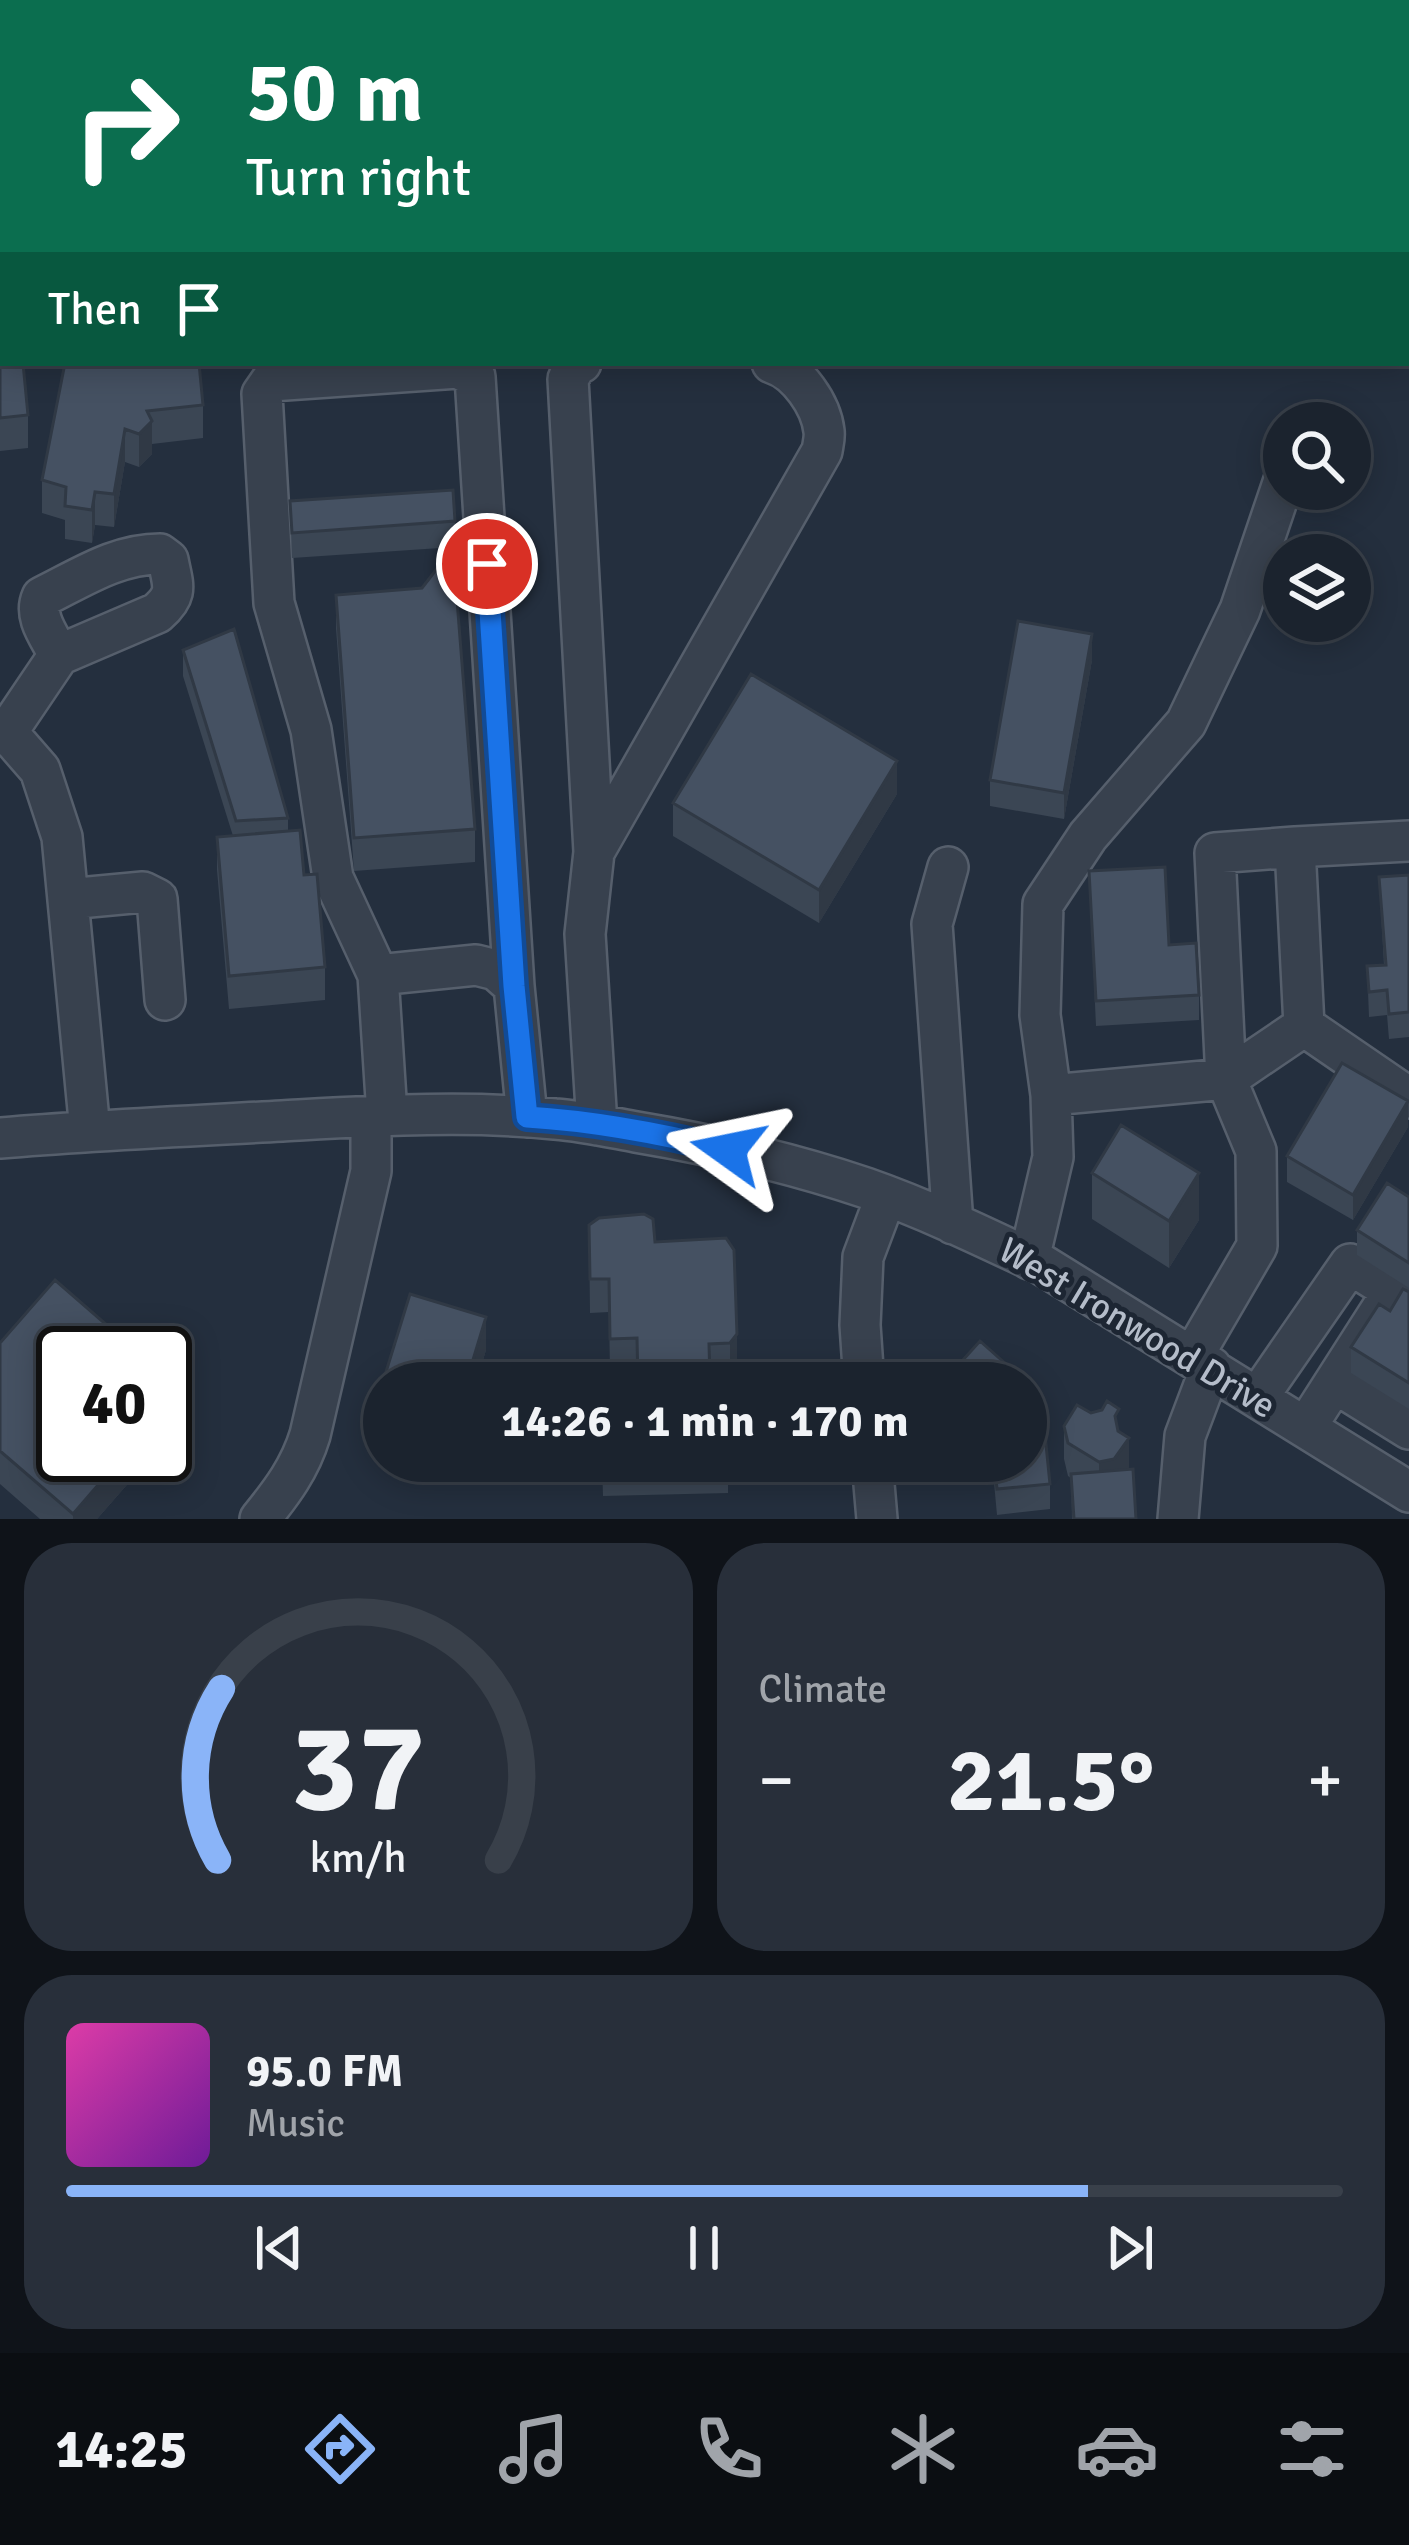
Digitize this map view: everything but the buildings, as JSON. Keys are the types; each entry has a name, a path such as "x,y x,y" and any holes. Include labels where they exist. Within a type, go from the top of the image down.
{"street":[{"path":"575,366 568,379 594,852 585,934 597,1125"},
{"path":"594,852 822,451 824,430 800,379 781,366"},
{"path":"260,1519 287,1486 310,1435 371,1172 379,1116 378,975 333,878 314,745 274,603 262,394 272,381 458,368 475,376 514,986 527,1117"},
{"path":"1029,1258 1053,1157 1051,1095 1040,1015 1043,904 1088,836 1186,723 1240,610 1274,510"},
{"path":"59,655 2,734 13,739 40,770 62,837 90,1131"},
{"path":"1178,1519 1185,1436 1202,1362 1257,1246 1256,1151 1226,1079 1215,853 1409,841"},
{"path":"1295,847 1304,1026"},
{"path":"948,867 932,923 953,1224"},
{"path":"68,899 134,892 157,899 165,1000"},
{"path":"378,975 476,965 496,970 514,986"},
{"path":"1051,1095 1226,1079 1304,1026"},
{"path":"1304,1026 1409,1098"},
{"name":"West Ironwood Drive","path":"0,1138 379,1116 527,1117 692,1142 801,1169 886,1196 1029,1258 1409,1492"},
{"path":"863,1362 863,1257 886,1196"},
{"path":"1258,1397 1350,1264 1401,1296 1306,1427"},
{"path":"1335,1383 1409,1429"},
{"path":"874,1482 877,1519"}],"route":[{"path":"487,564 527,1117 728,1150"}]}
